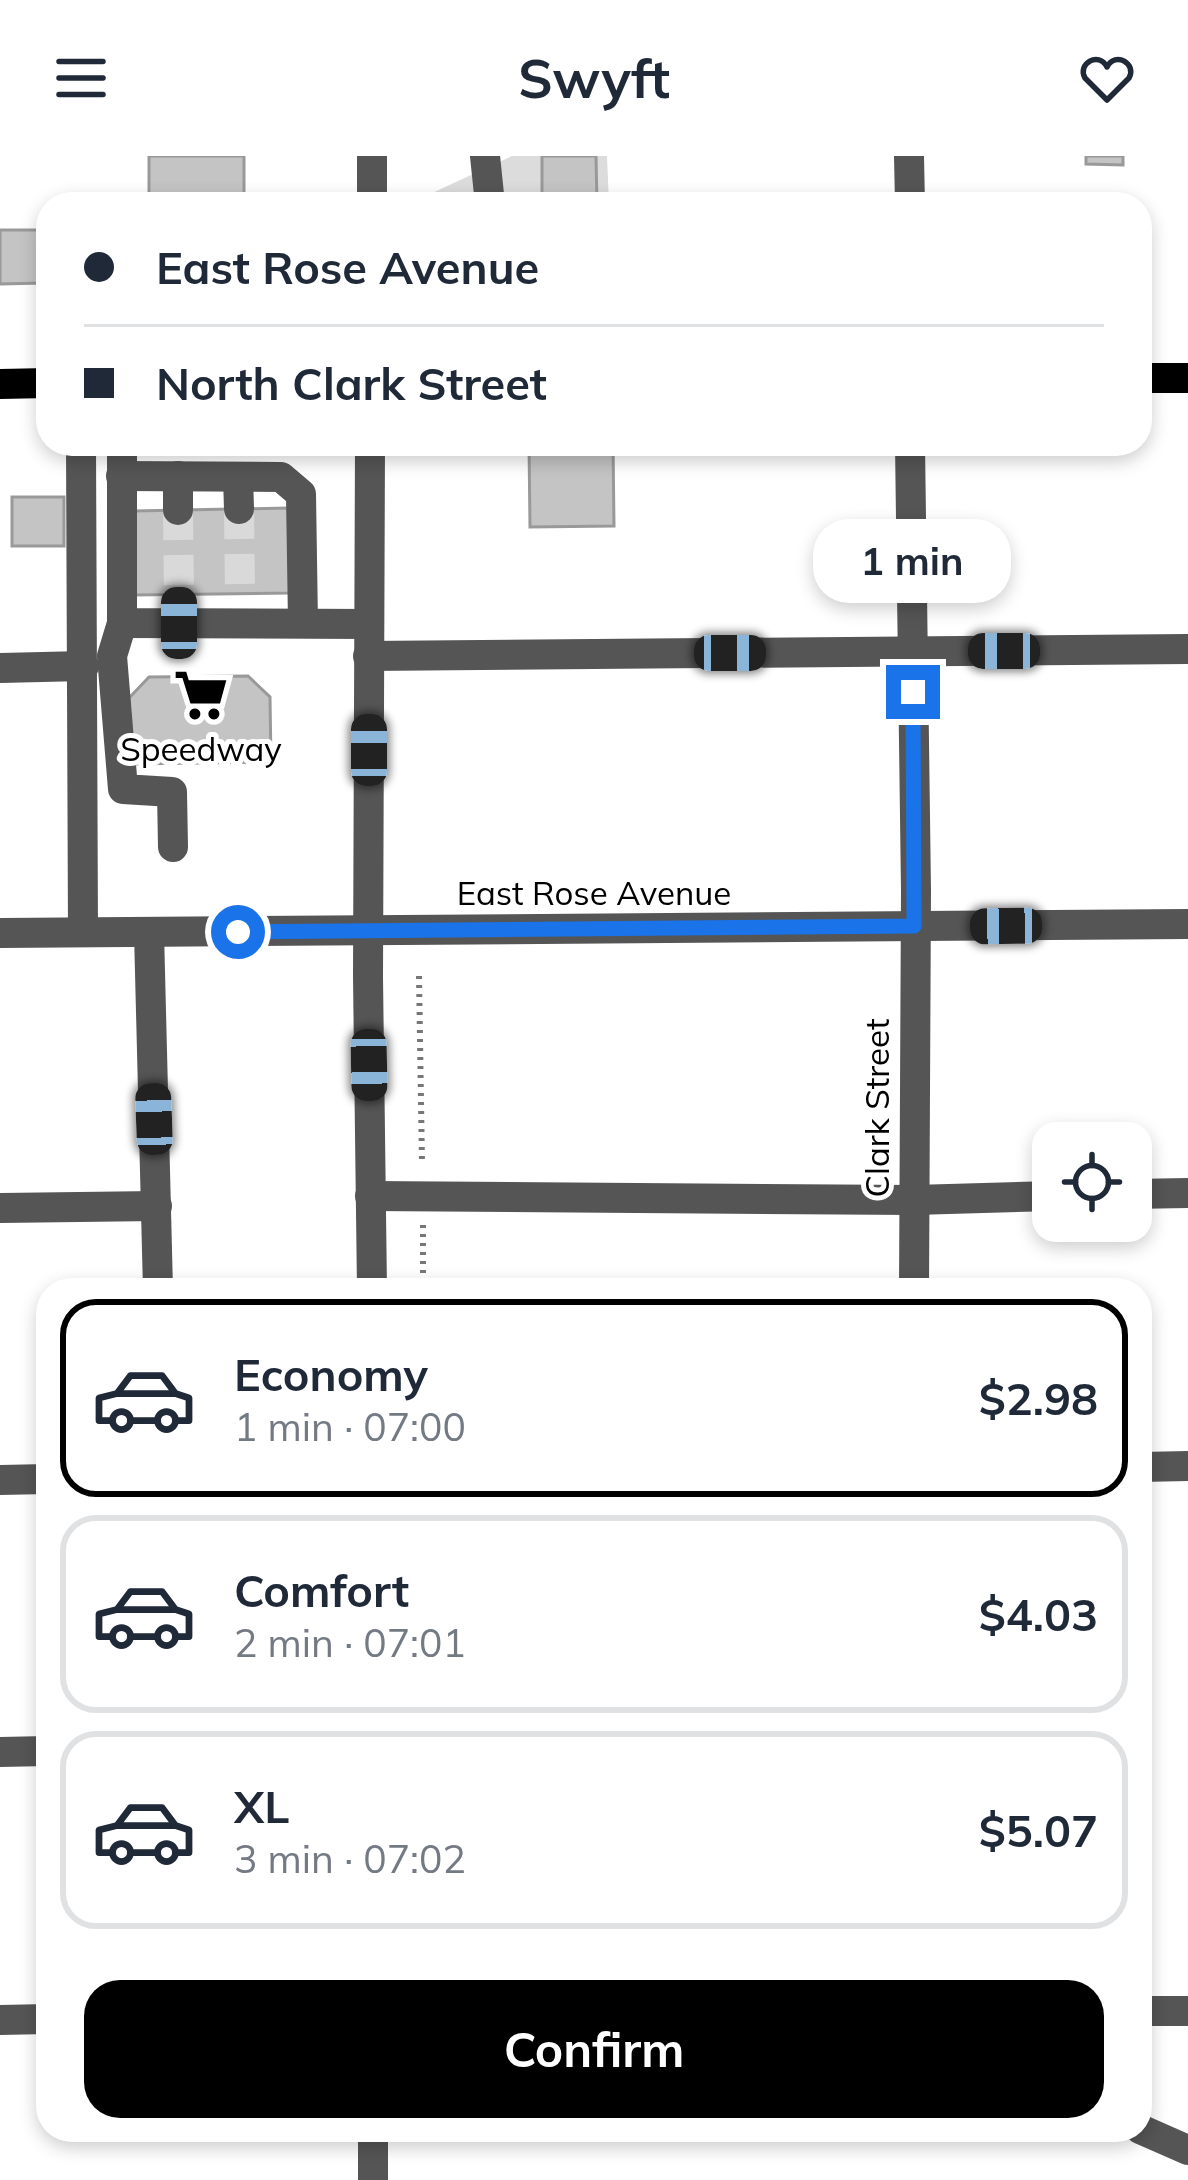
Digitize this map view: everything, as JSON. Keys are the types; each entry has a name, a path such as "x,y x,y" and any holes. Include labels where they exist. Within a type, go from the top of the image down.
{"main road":[{"path":"1152,378 1188,377"},
{"path":"0,384 36,383"}],"street":[{"path":"372,156 372,192"},
{"path":"485,156 489,192"},
{"path":"910,156 910,192"},
{"path":"81,456 83,932"},
{"path":"122,456 122,623 112,656 123,789 172,792 173,847"},
{"path":"370,456 372,1278"},
{"name":"Clark Street","path":"910,456 914,1278"},
{"path":"121,476 280,477 301,494 303,623"},
{"path":"178,476 178,510"},
{"path":"238,477 239,509"},
{"path":"122,623 179,609 241,608 303,623 369,624"},
{"path":"368,656 1188,650"},
{"path":"0,668 84,666"},
{"name":"East Rose Avenue","path":"0,933 1188,924"},
{"path":"149,932 158,1278"},
{"path":"1152,1194 1188,1193"},
{"path":"370,1196 1032,1197"},
{"path":"0,1208 157,1206"},
{"path":"1152,1467 1188,1466"},
{"path":"0,1480 36,1479"},
{"path":"0,1752 36,1751"},
{"path":"1152,2011 1188,2012"},
{"path":"0,2020 36,2019"},
{"path":"1152,2134 1188,2150"},
{"path":"373,2142 374,2180"}],"path":[{"path":"419,976 423,1278"}],"shaded area":[{"path":"512,156 607,156 608,192 434,192"}],"building":[{"path":"149,156 244,156 244,192 149,192"},
{"path":"542,156 596,156 597,192 542,192"},
{"path":"1086,156 1123,156 1123,165 1086,164"},
{"path":"0,230 36,230 36,283 0,284"},
{"path":"529,456 613,456 614,526 530,527"},
{"path":"12,497 64,497 64,546 12,546"},
{"path":"288,508 290,593 135,595 134,511"},
{"path":"248,676 270,697 271,762 129,764 129,698 149,677"}],"tunnel":[{"path":"239,509 240,594"},
{"path":"178,510 179,595"}],"place":[{"name":"Speedway","path":"201,695"}],"route":[{"path":"238,932 914,926 913,692"}]}
